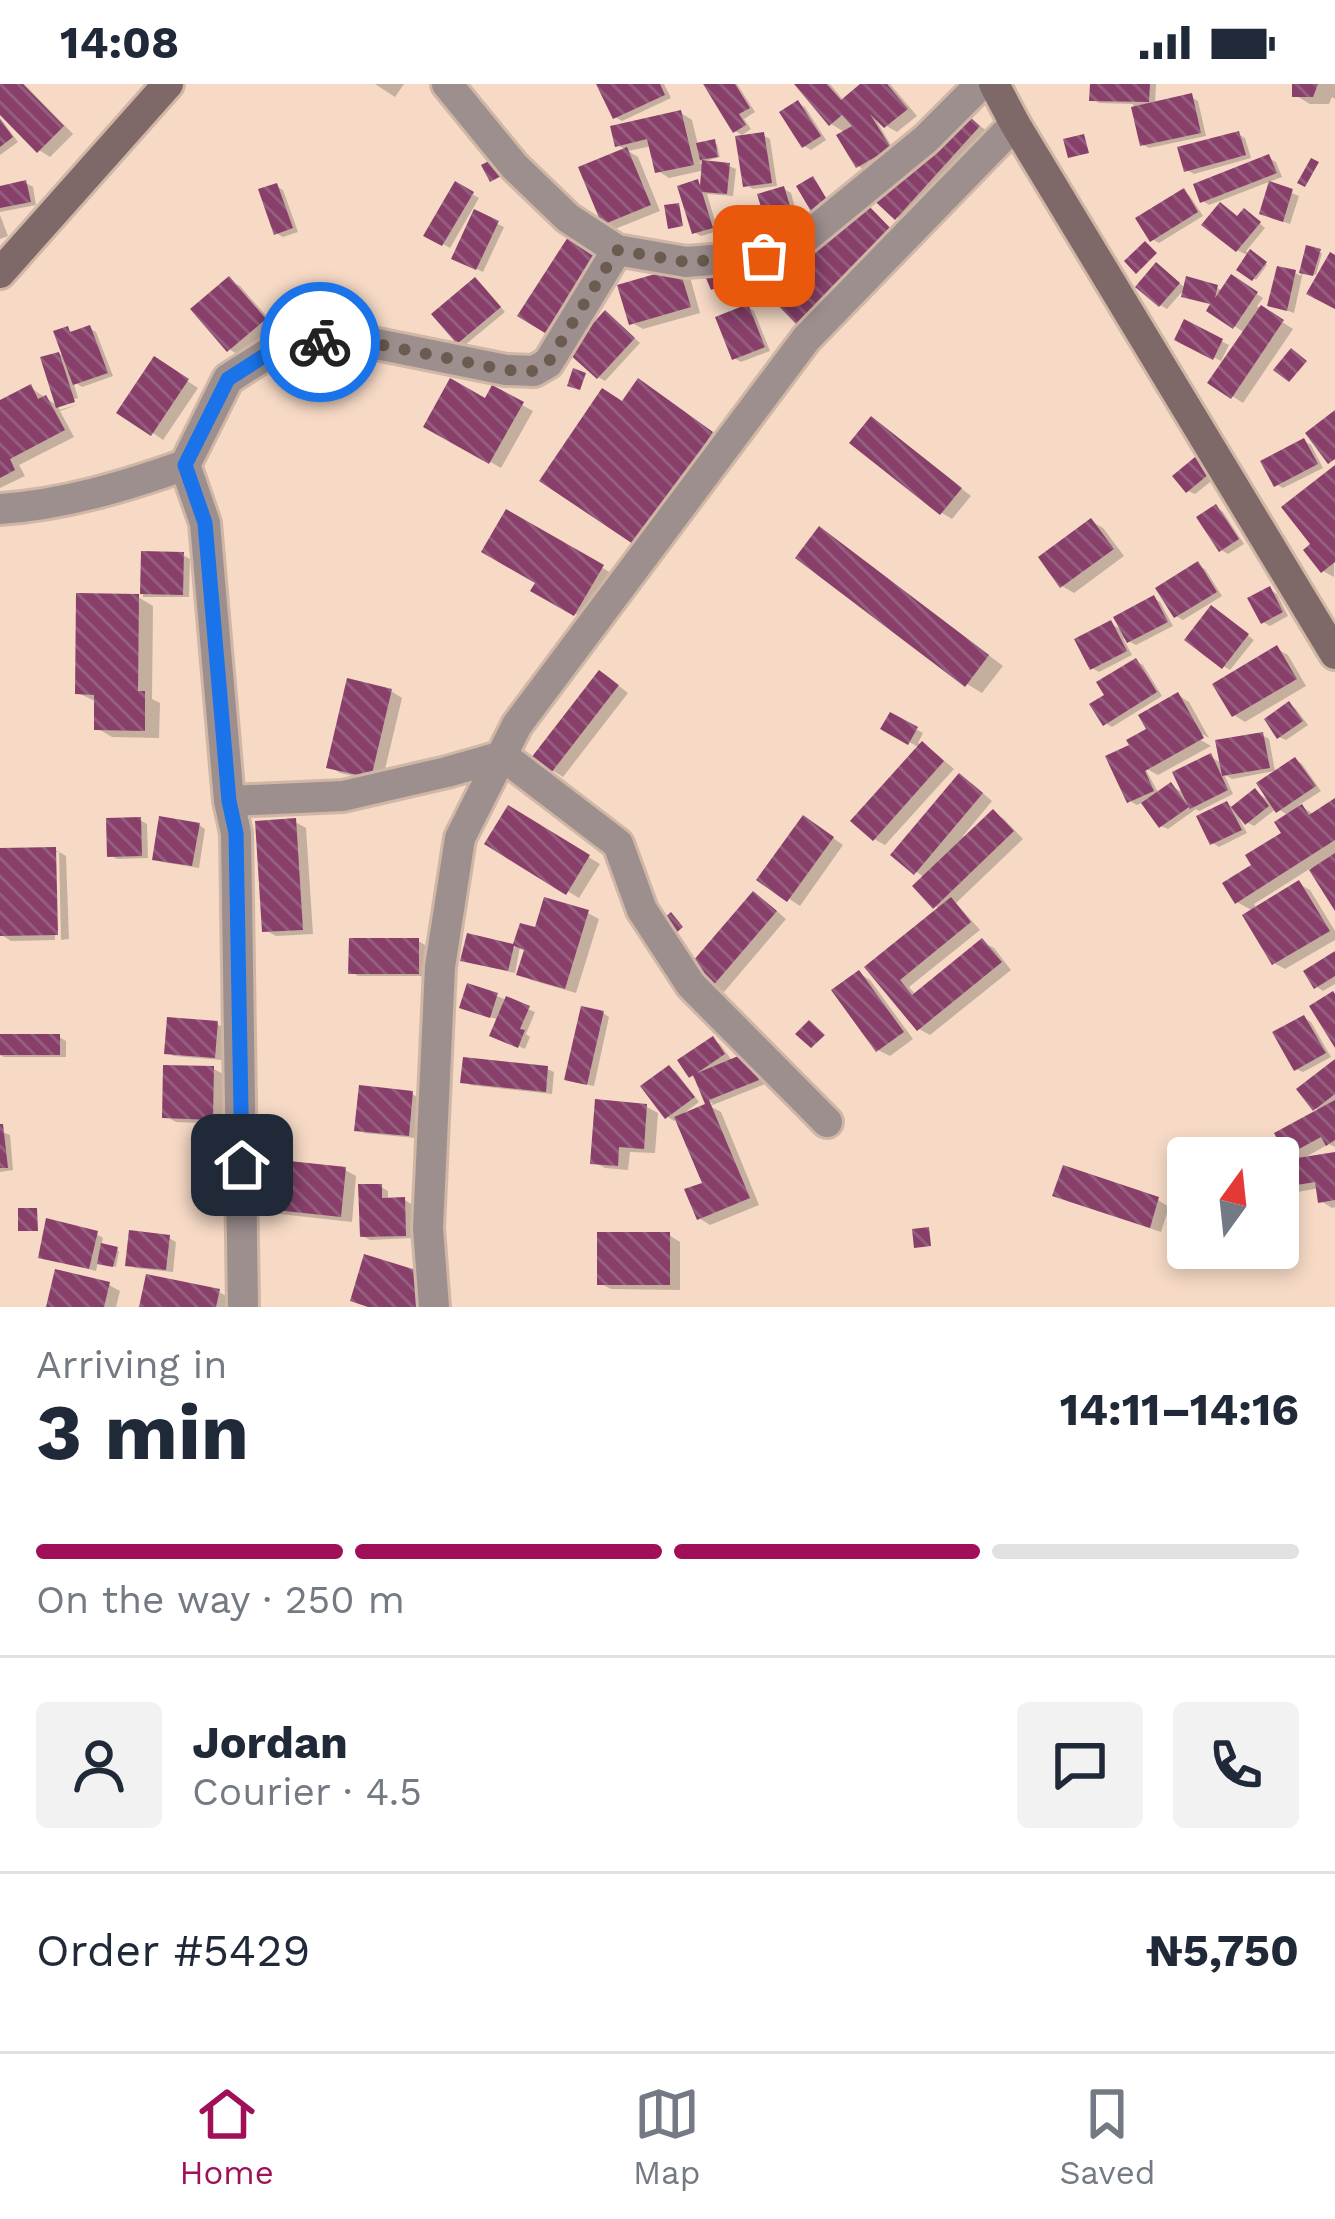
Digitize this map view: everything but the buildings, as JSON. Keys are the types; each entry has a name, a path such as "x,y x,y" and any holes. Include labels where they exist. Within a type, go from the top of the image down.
{"street":[{"path":"0,273 168,84"},
{"path":"447,84 514,166 568,218 617,250 686,262 792,249 926,139 981,84"},
{"path":"994,84 1335,654"},
{"path":"434,1307 428,1228 440,967 460,838 517,725 806,339 1015,124"},
{"path":"0,509 34,507 138,482 185,465 228,379 267,354 342,337 506,370 534,371 548,363 617,250"},
{"path":"185,465 205,523 229,801 236,833 243,1307"},
{"path":"229,801 343,796 503,756"},
{"path":"503,756 618,844 642,910 692,986 826,1122"}],"way so far":[{"path":"320,342 342,337 506,370 534,371 548,363 617,250 686,262 764,256"}],"route":[{"path":"242,1165 236,833 229,801 205,523 185,465 228,379 267,354 320,342"}]}
